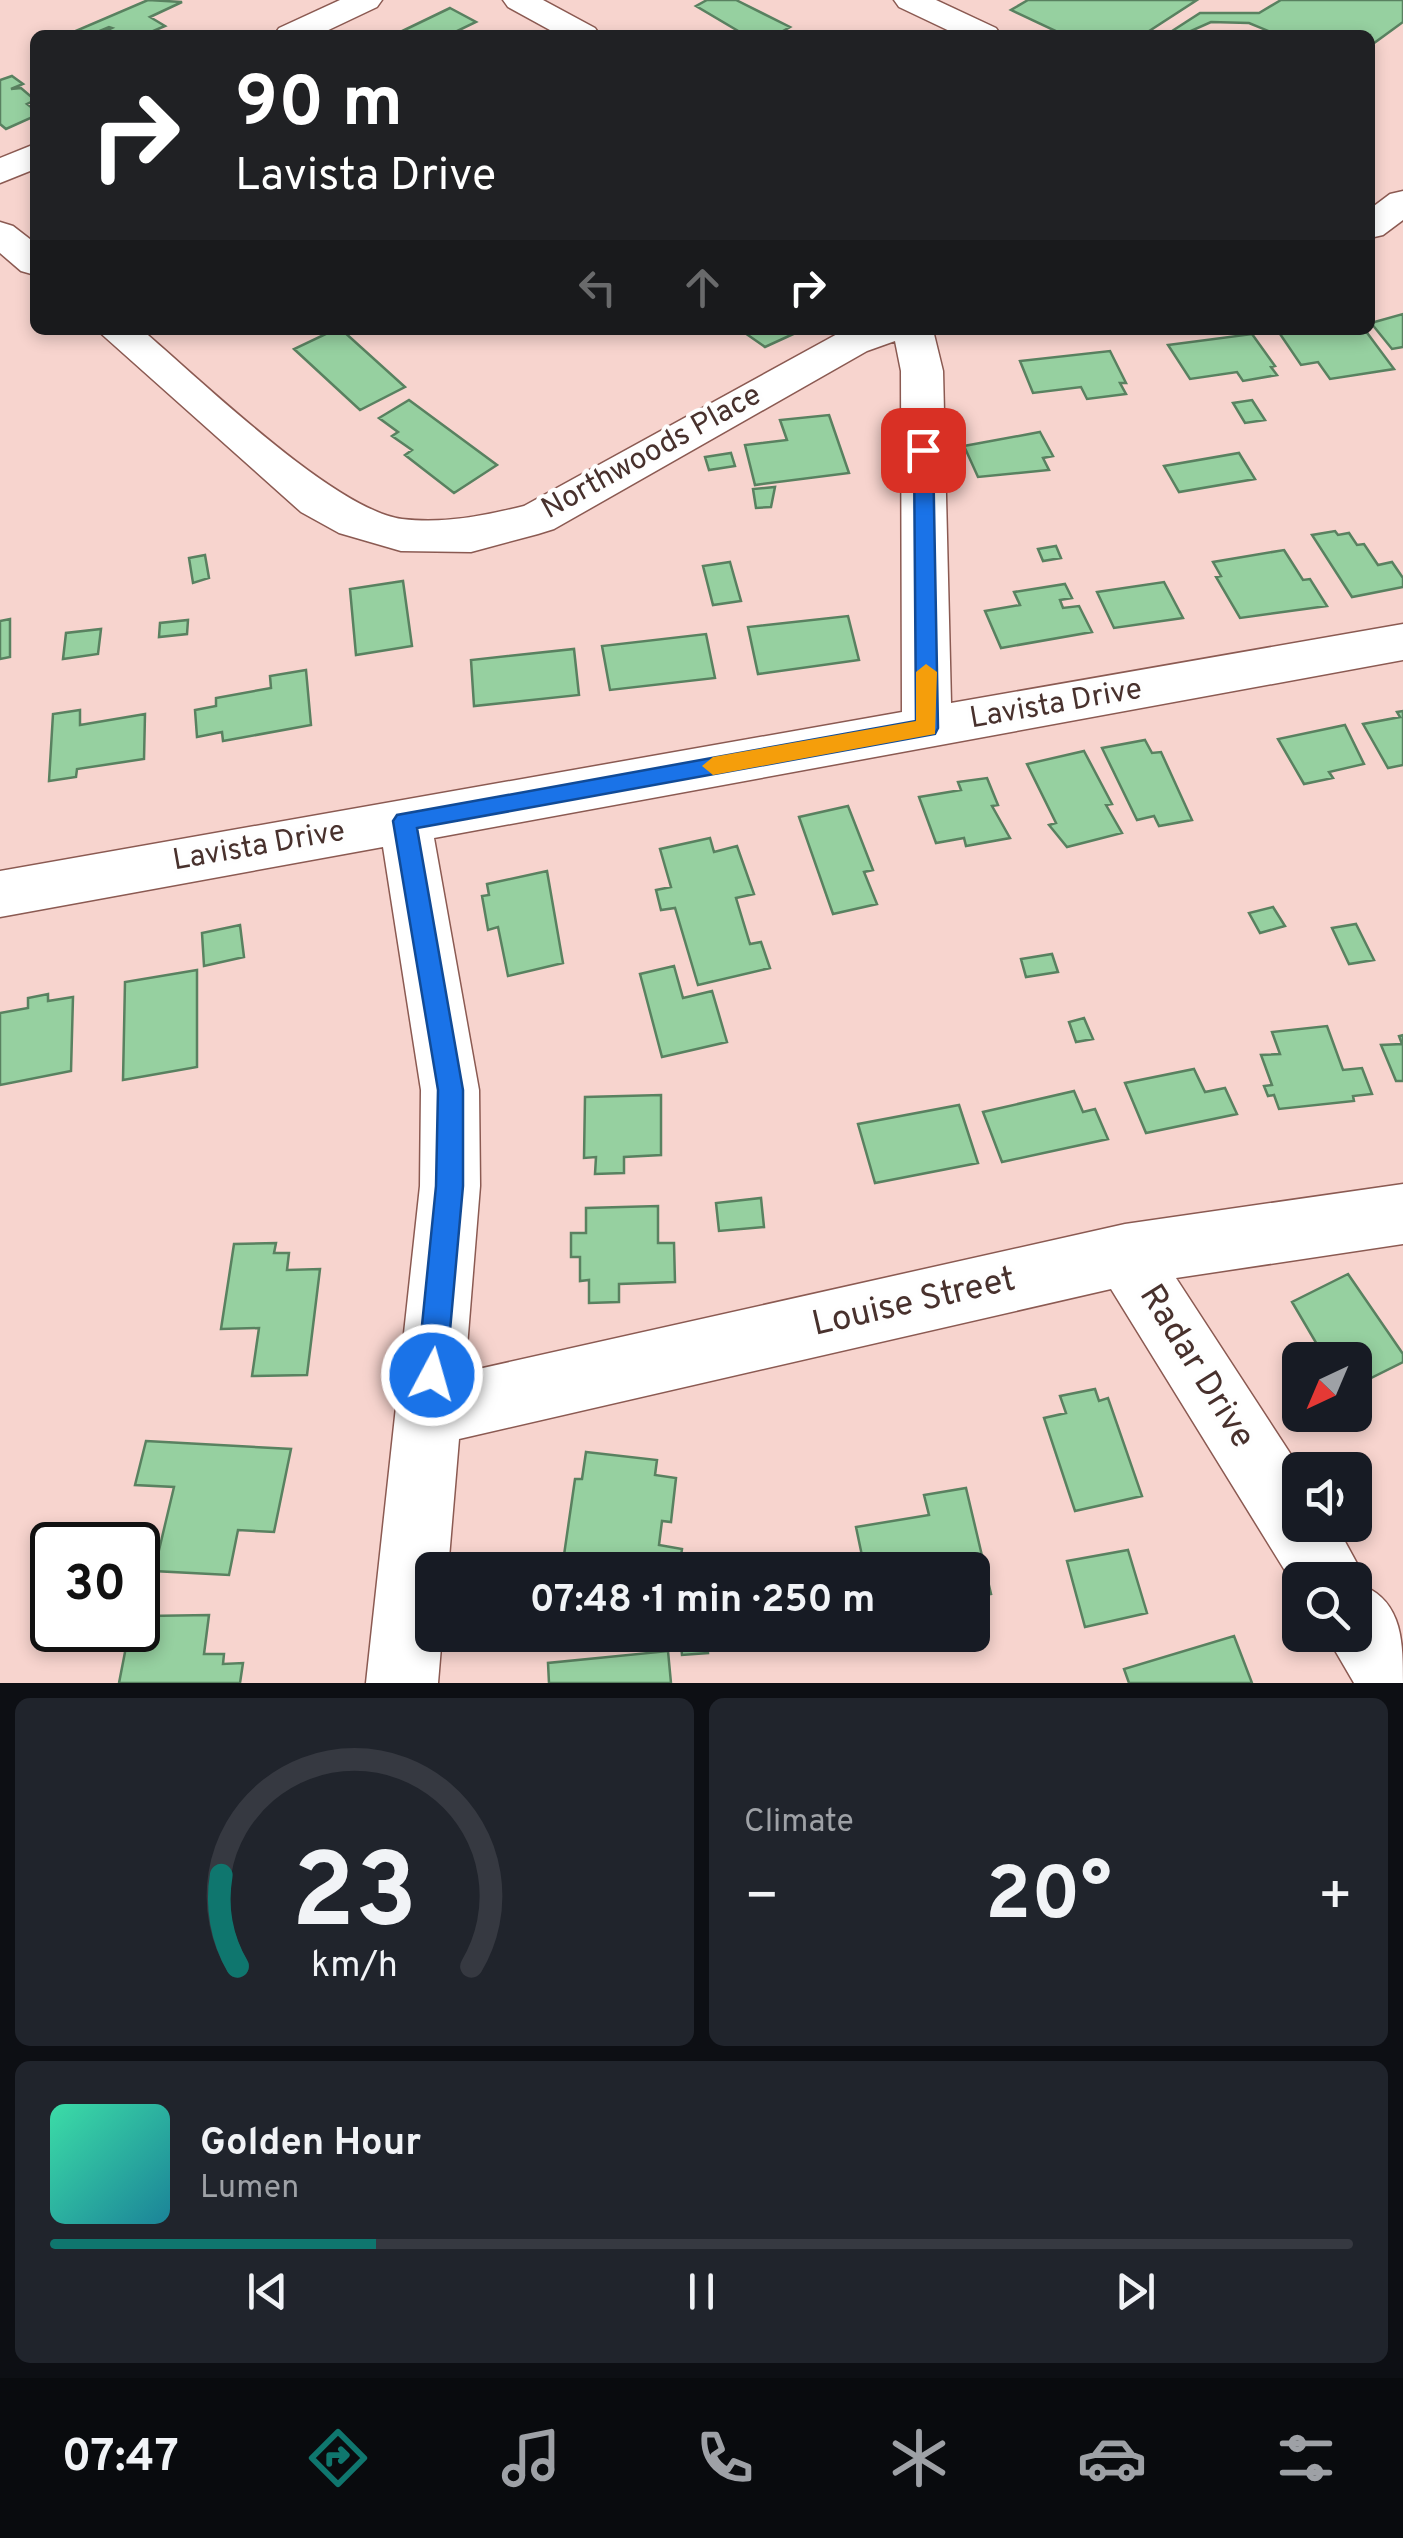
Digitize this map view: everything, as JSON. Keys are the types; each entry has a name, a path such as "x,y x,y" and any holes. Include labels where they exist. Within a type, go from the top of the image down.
{"street":[{"path":"302,30 366,0"},
{"path":"520,0 574,30"},
{"path":"910,0 973,30"},
{"path":"0,172 30,158"},
{"path":"0,234 30,259"},
{"name":"Northwoods Place","path":"123,335 317,501 354,522 401,535 471,536 538,518 853,342 873,335"},
{"path":"915,335 922,371 927,728"},
{"name":"Lavista Drive","path":"0,894 1403,642"},
{"path":"402,1683 450,1186 450,1090 405,821"},
{"name":"Louise Street","path":"428,1413 1125,1256 1403,1214"},
{"name":"Radar Drive","path":"1125,1256 1320,1562"},
{"path":"1372,1645 1396,1683"}],"building":[{"path":"148,0 182,2 150,17 165,26 156,30 78,30"},
{"path":"707,0 736,0 790,27 737,30 696,6"},
{"path":"1028,0 1197,0 1151,30 1053,30 1011,10"},
{"path":"1281,0 1403,0 1403,22 1375,42 1375,30 1266,30 1249,23 1211,22 1193,30 1174,30 1200,13 1259,13"},
{"path":"450,8 476,22 459,30 404,30"},
{"path":"12,76 23,84 11,89 21,88 30,96 30,118 6,129 0,124 0,80"},
{"path":"1403,314 1403,347 1392,349 1375,328 1375,322"},
{"path":"323,335 348,335 405,387 360,410 294,349"},
{"path":"748,335 791,335 765,347"},
{"path":"1253,335 1277,375 1243,381 1237,372 1190,379 1168,345"},
{"path":"1281,335 1369,335 1394,369 1330,379 1318,362 1301,365"},
{"path":"1110,351 1126,383 1120,383 1126,394 1087,399 1081,387 1033,393 1020,361"},
{"path":"409,400 497,465 454,493 405,455 412,450 392,436 398,432 379,418"},
{"path":"1252,400 1265,420 1245,423 1233,403"},
{"path":"829,415 849,473 755,485 745,445 787,440 780,420"},
{"path":"1040,432 1053,456 1043,458 1049,470 978,477 964,446"},
{"path":"731,453 735,466 709,470 705,457"},
{"path":"1239,453 1255,479 1179,492 1164,466"},
{"path":"775,487 771,507 756,508 753,489"},
{"path":"1335,531 1338,535 1349,533 1357,545 1364,544 1378,565 1392,562 1403,578 1403,587 1352,597 1312,535"},
{"path":"1056,546 1061,558 1043,561 1038,549"},
{"path":"1284,550 1303,580 1310,579 1327,606 1240,618 1216,577 1221,576 1213,562"},
{"path":"205,555 209,578 193,583 189,558"},
{"path":"730,562 741,601 713,605 703,566"},
{"path":"403,581 412,646 356,655 350,589"},
{"path":"1164,582 1183,618 1114,628 1097,592"},
{"path":"1065,584 1072,598 1060,600 1063,608 1079,606 1092,632 1001,648 985,611 1020,605 1014,592"},
{"path":"848,616 859,660 758,674 748,627"},
{"path":"10,619 10,657 0,659 0,621"},
{"path":"188,620 187,634 159,637 160,623"},
{"path":"101,629 98,654 63,659 66,633"},
{"path":"706,634 715,678 610,690 602,646"},
{"path":"574,649 579,695 474,706 471,660"},
{"path":"306,670 311,725 223,741 222,732 197,737 195,710 216,706 216,698 271,688 270,676"},
{"path":"80,710 80,725 145,714 144,759 77,769 76,777 49,781 53,714"},
{"path":"1403,711 1403,765 1388,768 1363,724 1400,717 1397,712"},
{"path":"1345,725 1364,764 1329,772 1333,778 1304,784 1278,739"},
{"path":"1145,740 1152,753 1161,752 1192,820 1159,826 1154,816 1137,820 1102,748"},
{"path":"1084,751 1112,804 1106,805 1122,833 1067,847 1049,825 1056,823 1027,764"},
{"path":"987,778 998,805 992,806 1010,838 966,846 964,838 936,843 919,797 961,790 958,782"},
{"path":"848,806 873,870 864,872 877,904 833,914 799,817"},
{"path":"710,838 714,852 737,846 754,894 736,898 750,944 761,942 770,968 698,985 675,908 661,910 656,890 671,887 660,849"},
{"path":"547,871 563,963 508,976 498,927 488,930 482,896 489,895 487,884"},
{"path":"1273,907 1285,926 1260,933 1249,913"},
{"path":"1356,924 1374,960 1349,964 1332,928"},
{"path":"240,925 244,957 204,966 202,933"},
{"path":"1052,954 1058,972 1026,977 1021,959"},
{"path":"674,966 683,998 712,991 727,1042 662,1057 640,974"},
{"path":"197,970 197,1067 123,1080 125,982"},
{"path":"48,994 48,1001 73,997 71,1071 0,1085 0,1013 28,1008 28,998"},
{"path":"1084,1018 1093,1039 1076,1042 1069,1022"},
{"path":"1327,1026 1343,1070 1362,1068 1372,1094 1353,1096 1354,1101 1279,1109 1274,1095 1268,1096 1264,1086 1272,1085 1261,1055 1280,1054 1272,1032"},
{"path":"1403,1035 1403,1081 1396,1081 1381,1045 1402,1044 1399,1036"},
{"path":"1194,1069 1205,1092 1225,1088 1237,1114 1146,1133 1125,1083"},
{"path":"1074,1091 1083,1112 1095,1109 1108,1139 1002,1162 983,1112"},
{"path":"661,1095 661,1155 624,1157 624,1173 595,1174 596,1157 584,1158 585,1097"},
{"path":"959,1105 978,1163 875,1183 858,1124"},
{"path":"761,1198 764,1227 719,1231 716,1203"},
{"path":"658,1206 658,1243 674,1243 675,1282 619,1284 619,1302 589,1303 589,1280 580,1281 580,1257 571,1257 571,1233 586,1233 586,1208"},
{"path":"276,1243 274,1253 289,1253 287,1270 320,1269 307,1375 252,1376 259,1328 221,1329 234,1244"},
{"path":"1348,1274 1403,1354 1403,1362 1372,1378 1372,1342 1316,1342 1292,1302"},
{"path":"1095,1389 1099,1401 1108,1398 1142,1496 1075,1511 1044,1418 1066,1413 1060,1396"},
{"path":"146,1441 291,1449 274,1532 238,1530 229,1575 160,1571 160,1546 174,1487 135,1485"},
{"path":"586,1452 657,1460 655,1475 676,1478 671,1522 662,1521 659,1545 682,1552 564,1552 575,1479 582,1479"},
{"path":"966,1488 981,1552 861,1552 856,1527 929,1515 924,1495"},
{"path":"1128,1550 1147,1613 1085,1627 1067,1561"},
{"path":"209,1615 204,1654 224,1654 223,1664 243,1663 240,1683 119,1683 125,1652 160,1652 160,1616"},
{"path":"1234,1636 1252,1683 1129,1683 1124,1669"},
{"path":"668,1652 671,1683 549,1683 548,1663"}],"slow traffic":[{"path":"713,766 927,728 926,672"}],"route":[{"path":"432,1375 450,1186 450,1090 405,821 927,728 923,450"}]}
